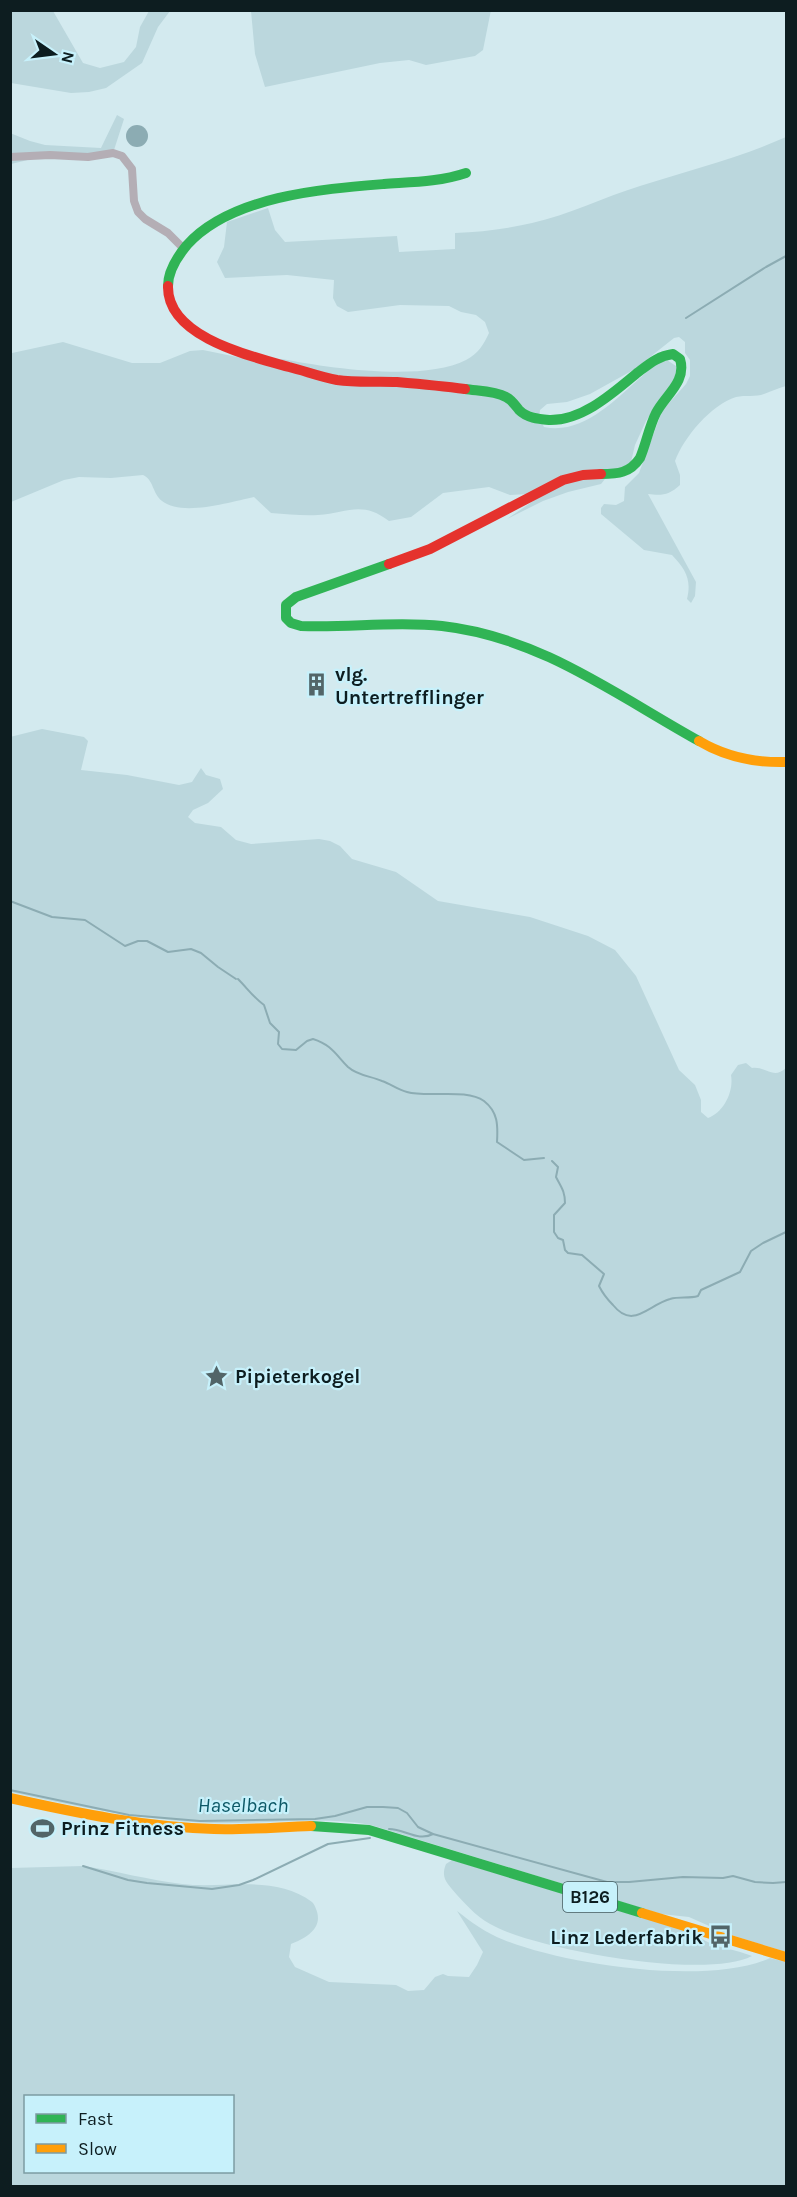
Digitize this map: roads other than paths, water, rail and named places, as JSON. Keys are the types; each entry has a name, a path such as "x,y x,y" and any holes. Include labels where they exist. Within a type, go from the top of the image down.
{"street":[{"path":"10,157 50,154 88,157 110,153 122,156 132,168 134,201 140,214 165,231 184,249"},
{"path":"465,173 435,181 341,189 276,200 223,217 199,234 184,249 169,276 167,295 173,308 192,328 207,339 232,351 331,379 418,384 501,394 508,397 524,415 551,420 570,417 585,410 660,356 670,354 679,358 683,366 682,377 658,410 640,457 630,469 617,474 580,475 563,480 430,549 296,597 287,604 285,616 289,622 302,626 429,624 456,627 498,637 541,653 583,673 717,751 747,761 771,764 786,762"},
{"name":"B126","path":"10,1798 94,1817 170,1826 217,1829 359,1828 786,1957"}],"waterway":[{"path":"686,318 786,256"},
{"path":"10,901 52,917 85,920 125,946 138,941 147,941 168,952 191,949 201,953 236,979"},
{"path":"238,979 264,1005 270,1023 279,1032 278,1044 282,1049 296,1050 313,1039 329,1047 352,1070 404,1091 416,1094 457,1094 476,1097 489,1105 495,1114 497,1142 524,1160 544,1158"},
{"path":"552,1161 558,1167 556,1177 565,1203 554,1215 554,1232 558,1238 563,1240 568,1253 582,1255 604,1274 599,1286 613,1305 627,1315 641,1314 670,1299 698,1296 701,1290 740,1272 751,1251 786,1232"},
{"name":"Haselbach","path":"10,1790 129,1815 200,1821 315,1819 367,1807 398,1808 407,1813 418,1827 433,1834 607,1882 733,1876 755,1882 786,1882"},
{"name":"Haselbach","path":"389,1829 422,1837 433,1834"},
{"name":"Haselbach","path":"83,1866 128,1880 212,1889 239,1885 253,1880 328,1844 370,1838"}],"place":[{"name":"vlg. Untertrefflinger","path":"317,685"},
{"name":"Pipieterkogel","path":"217,1376"},
{"name":"Prinz Fitness","path":"43,1828"},
{"name":"Linz Lederfabrik","path":"721,1937"}]}
